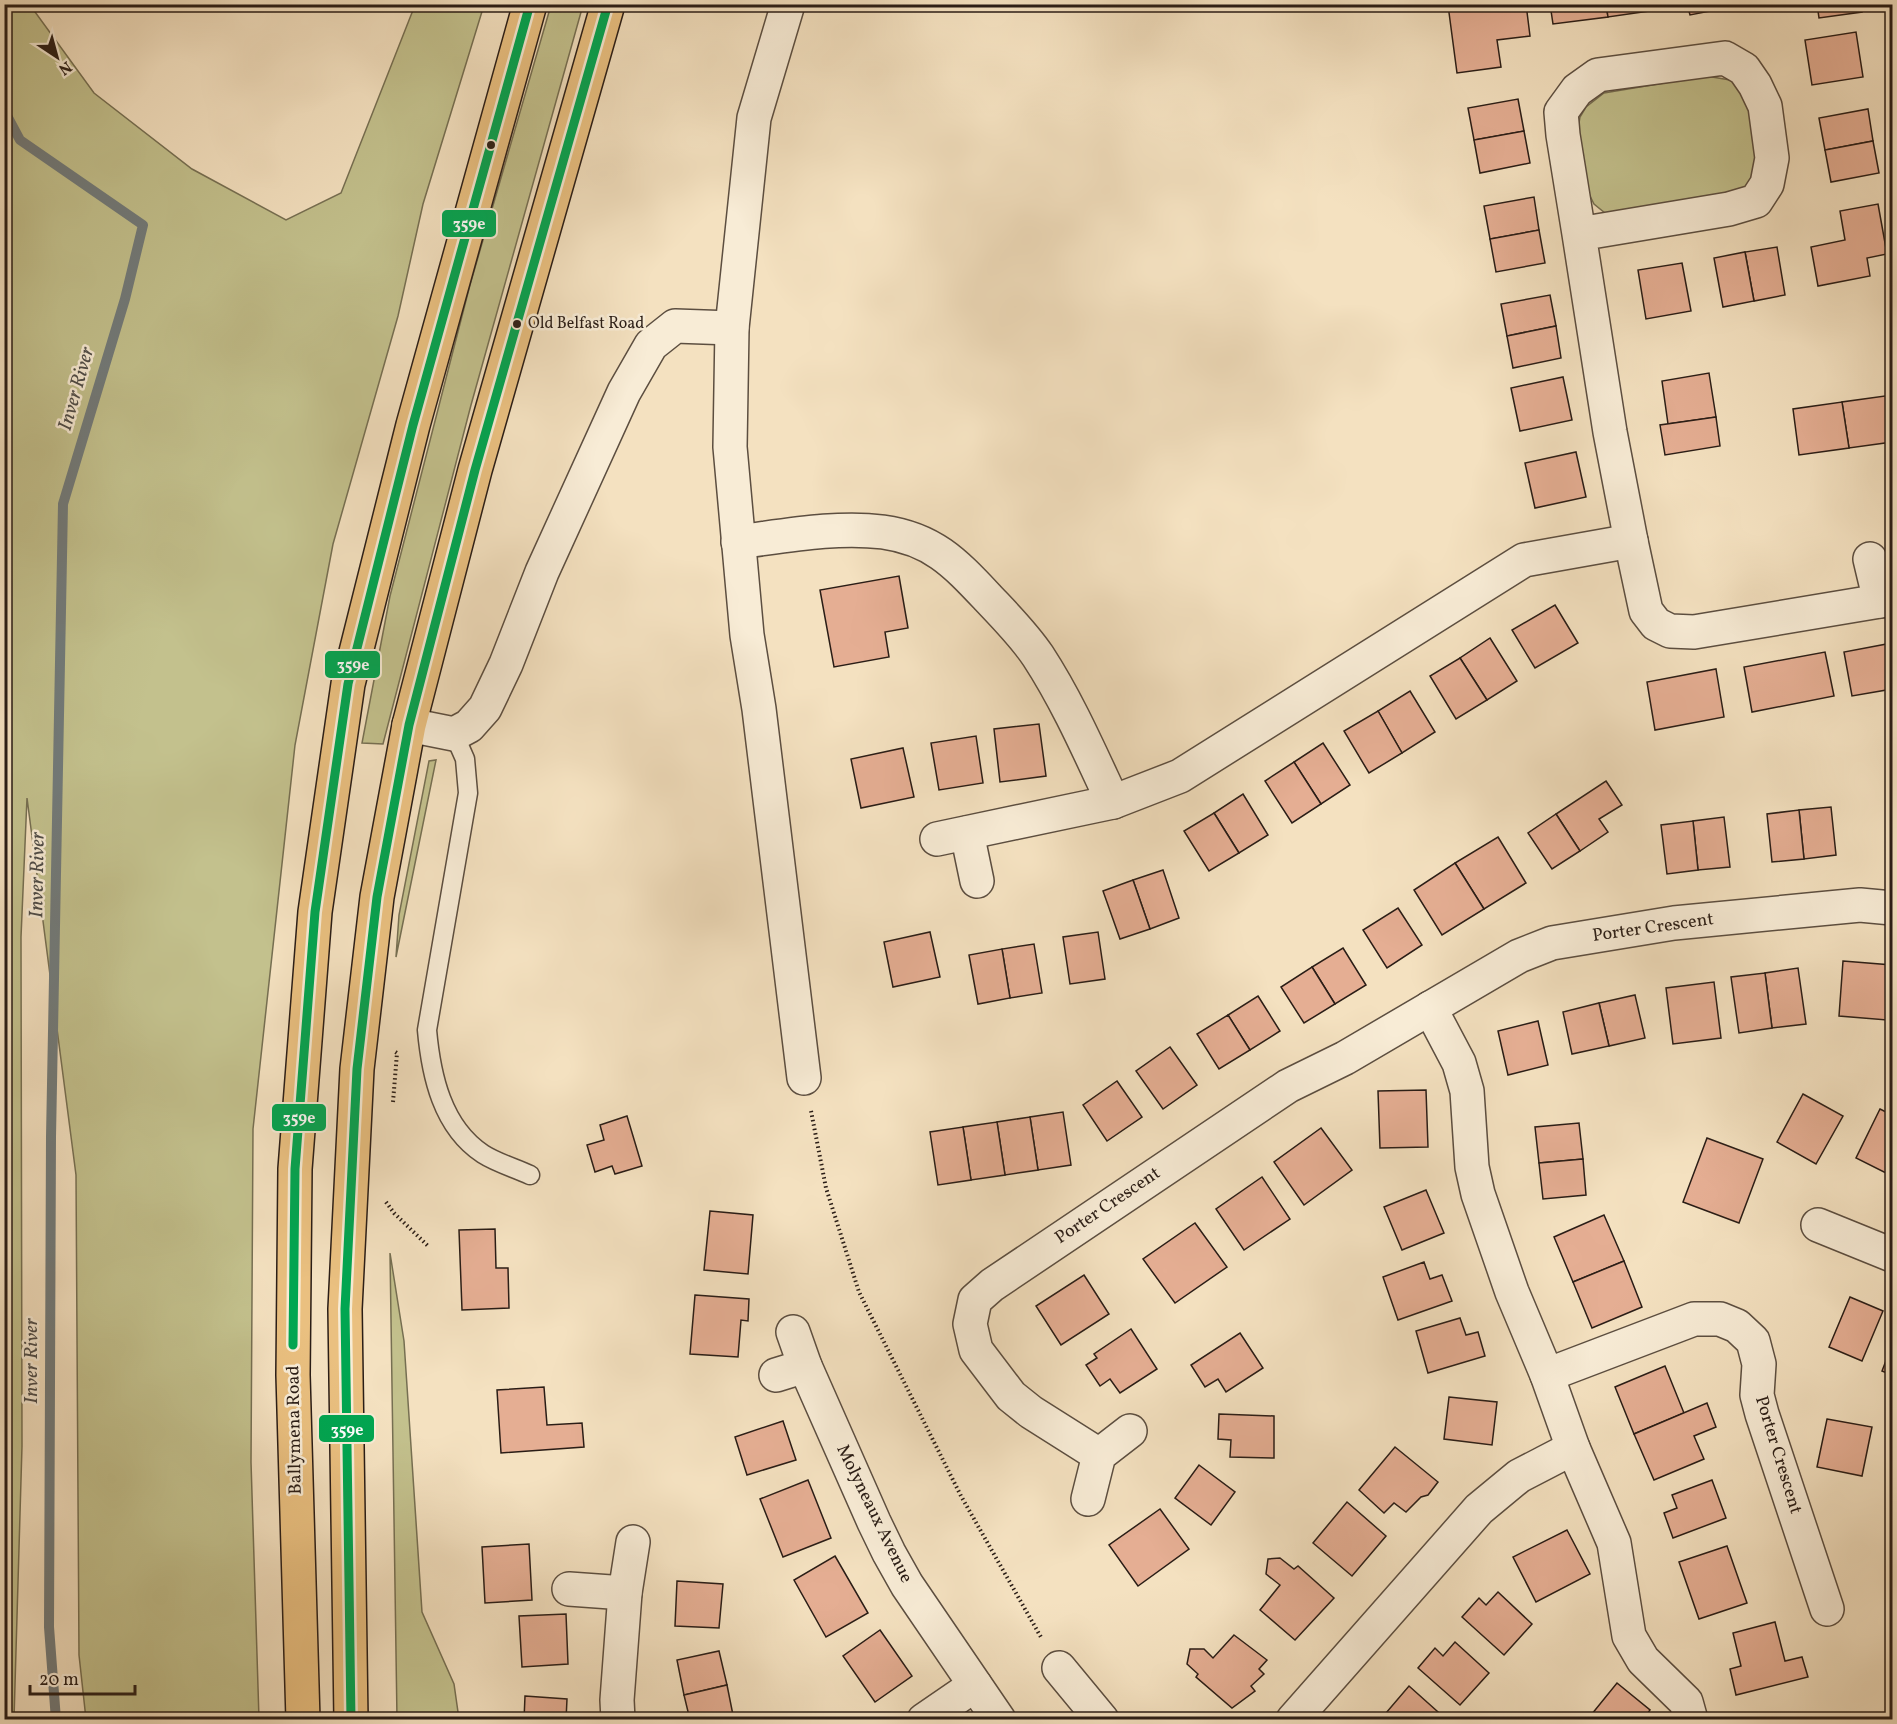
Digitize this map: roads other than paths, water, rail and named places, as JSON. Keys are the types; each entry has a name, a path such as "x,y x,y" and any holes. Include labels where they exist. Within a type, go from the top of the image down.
{"highway":[{"name":"Ballymena Road","path":"303,1719 293,1375 295,1168 315,912 348,684 413,425 530,4"},
{"path":"351,1719 345,1309 357,1069 377,897 409,725 475,470 608,4"}],"street":[{"path":"788,4 754,118 732,328 730,447 747,635 759,709 804,1078"},
{"path":"1579,234 1729,209 1756,201 1767,184 1772,158 1765,106 1744,69 1725,58 1598,75 1577,90 1561,112 1563,135 1610,432 1630,541 1646,611 1656,624 1670,631 1694,632 1886,600 1870,559"},
{"path":"409,725 454,734 469,726 484,708 506,664 542,572 601,440 624,392 651,345 675,326 732,328"},
{"path":"738,542 814,533 883,532 927,544 950,560 1004,616 1037,655 1070,711 1113,802"},
{"path":"977,881 952,836 1113,802 1180,776 1524,560 1630,541"},
{"name":"Porter Crescent","path":"1099,1455 1031,1412 1011,1396 976,1350 970,1324 975,1300 992,1285 1287,1086 1345,1058 1519,956 1552,943 1674,922 1860,905 1893,908"},
{"path":"1430,1008 1459,1063 1467,1091 1472,1167 1478,1194 1512,1292 1614,1543 1629,1636 1643,1660 1686,1702 1691,1719"},
{"path":"1818,1225 1893,1255"},
{"name":"Porter Crescent","path":"1547,1375 1694,1319 1719,1319 1737,1326 1753,1341 1759,1364 1757,1395 1762,1414 1827,1609"},
{"name":"Molyneaux Avenue","path":"793,1332 790,1370 907,1585 999,1719"},
{"path":"1088,1499 1099,1455 1130,1431"},
{"path":"1293,1719 1479,1509 1518,1476 1574,1448"},
{"path":"618,1719 617,1700 625,1593 633,1542"},
{"path":"568,1589 625,1593"},
{"path":"1059,1668 1102,1719"},
{"path":"924,1719 975,1685"}],"lane":[{"path":"454,734 465,759 468,793 427,1030 430,1063 441,1100 457,1130 483,1154 530,1175"}],"waterway":[{"name":"Inver River","path":"4,110 20,140 143,225 125,299 63,504 51,1137 49,1627 56,1720"}],"place":[{"name":"Old Belfast Road","path":"517,324"}]}
